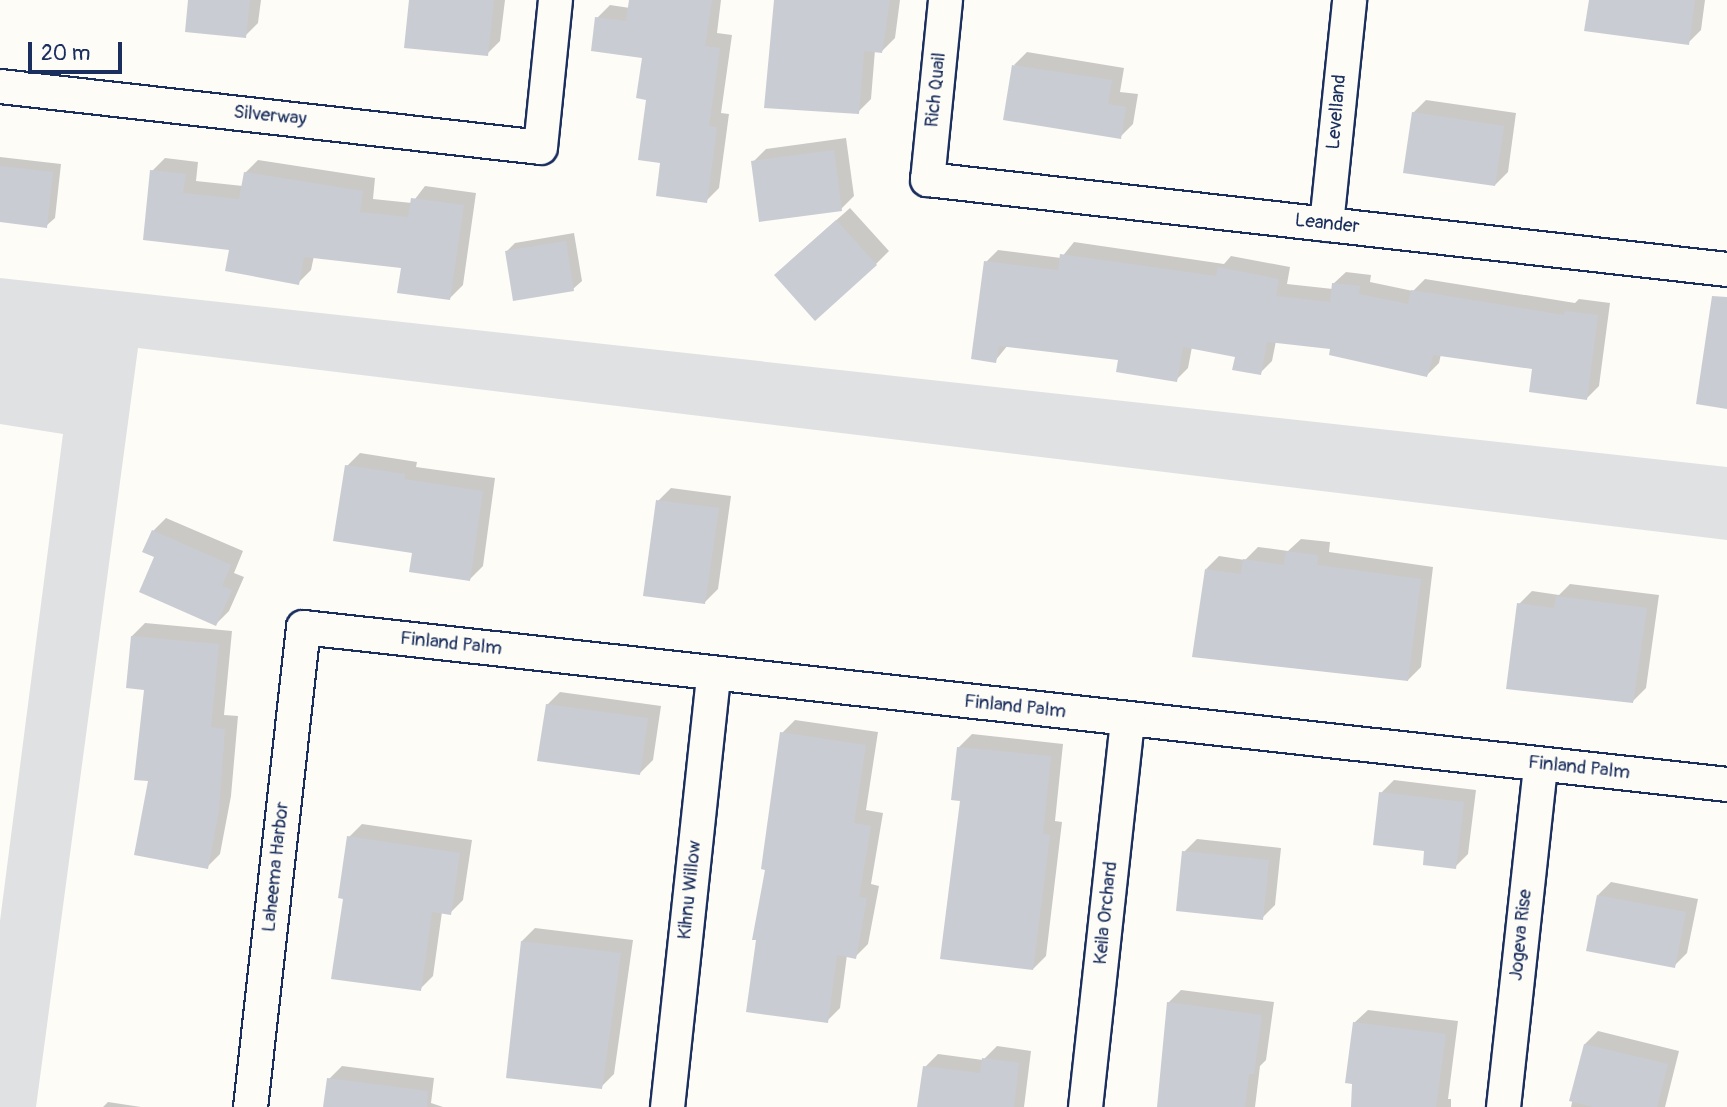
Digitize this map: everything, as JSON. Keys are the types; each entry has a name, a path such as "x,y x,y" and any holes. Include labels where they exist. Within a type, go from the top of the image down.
{"street":[{"name":"Silverway","path":"0,86 540,147 555,0"},
{"name":"Rich Quail","path":"927,179 945,0"},
{"name":"Levelland","path":"1326,224 1349,0"},
{"name":"Leander","path":"927,179 1727,269"},
{"path":"1727,261 1727,269"},
{"name":"Finland Palm","path":"303,627 1727,784"},
{"name":"Laheema Harbor","path":"250,1107 303,627"},
{"name":"Kihnu Willow","path":"667,1107 713,673"},
{"name":"Keila Orchard","path":"1085,1107 1127,719"},
{"name":"Jogeva Rise","path":"1503,1107 1540,764"}],"shaded area":[{"path":"0,278 1727,467 1727,540 138,348 36,1107 0,1107 0,921 63,434 0,424"}],"building":[{"path":"188,0 250,0 246,38 185,32"},
{"path":"409,0 494,0 488,56 404,48"},
{"path":"629,0 712,0 705,46 720,48 709,126 717,127 707,203 656,196 660,163 638,160 646,100 636,98 642,58 591,51 595,17 626,21"},
{"path":"774,0 890,0 882,53 864,51 859,114 764,108"},
{"path":"1589,0 1695,0 1689,45 1584,31"},
{"path":"1012,65 1112,80 1108,104 1126,107 1121,139 1003,120"},
{"path":"1412,112 1504,126 1495,186 1403,173"},
{"path":"834,150 842,211 759,222 751,161"},
{"path":"0,166 53,172 47,228 0,222"},
{"path":"150,170 186,174 183,193 239,199 244,172 363,191 360,212 408,217 411,198 464,205 450,300 397,293 401,268 304,257 299,285 225,271 229,250 143,240"},
{"path":"836,220 877,265 815,321 774,275"},
{"path":"566,241 574,291 513,301 505,251"},
{"path":"1060,254 1216,276 1218,267 1279,279 1276,296 1330,302 1332,283 1360,286 1359,294 1408,304 1411,290 1564,315 1565,311 1598,315 1587,400 1529,392 1532,369 1433,355 1427,377 1329,355 1330,349 1267,342 1261,375 1232,370 1235,357 1183,347 1177,382 1116,372 1118,360 999,346 996,363 971,359 984,261 1058,270"},
{"path":"1712,296 1727,297 1727,409 1696,404"},
{"path":"345,465 405,474 404,479 483,491 470,581 409,572 412,553 333,541"},
{"path":"656,500 719,508 705,604 643,596"},
{"path":"152,530 231,565 222,586 232,590 216,626 139,592 154,557 142,552"},
{"path":"1286,551 1318,555 1317,565 1421,579 1408,681 1192,657 1205,569 1241,574 1243,559 1284,565"},
{"path":"1556,596 1647,608 1633,703 1506,689 1517,603 1554,608"},
{"path":"131,636 219,644 211,727 225,729 219,810 208,869 134,855 148,781 134,780 144,690 126,688"},
{"path":"546,704 648,718 640,775 537,761"},
{"path":"780,732 866,745 854,823 871,826 859,897 867,898 856,959 837,955 828,1023 746,1012 756,940 752,940 765,870 761,869"},
{"path":"957,747 1051,756 1043,834 1050,835 1033,970 940,959 960,801 951,800"},
{"path":"1379,792 1464,802 1456,869 1423,865 1424,851 1373,845"},
{"path":"347,836 460,853 451,915 432,912 421,991 331,979 343,899 338,898"},
{"path":"1182,851 1269,860 1263,920 1176,911"},
{"path":"1597,895 1686,912 1675,968 1586,951"},
{"path":"521,941 621,953 602,1089 506,1078"},
{"path":"1167,1002 1262,1015 1254,1074 1249,1074 1245,1107 1157,1107"},
{"path":"1353,1022 1446,1034 1436,1107 1351,1107 1352,1084 1345,1083"},
{"path":"1584,1044 1668,1064 1657,1107 1593,1107 1569,1101"},
{"path":"982,1058 1019,1063 1014,1107 917,1107 923,1066 980,1073"},
{"path":"327,1078 428,1091 427,1107 323,1107"}]}
